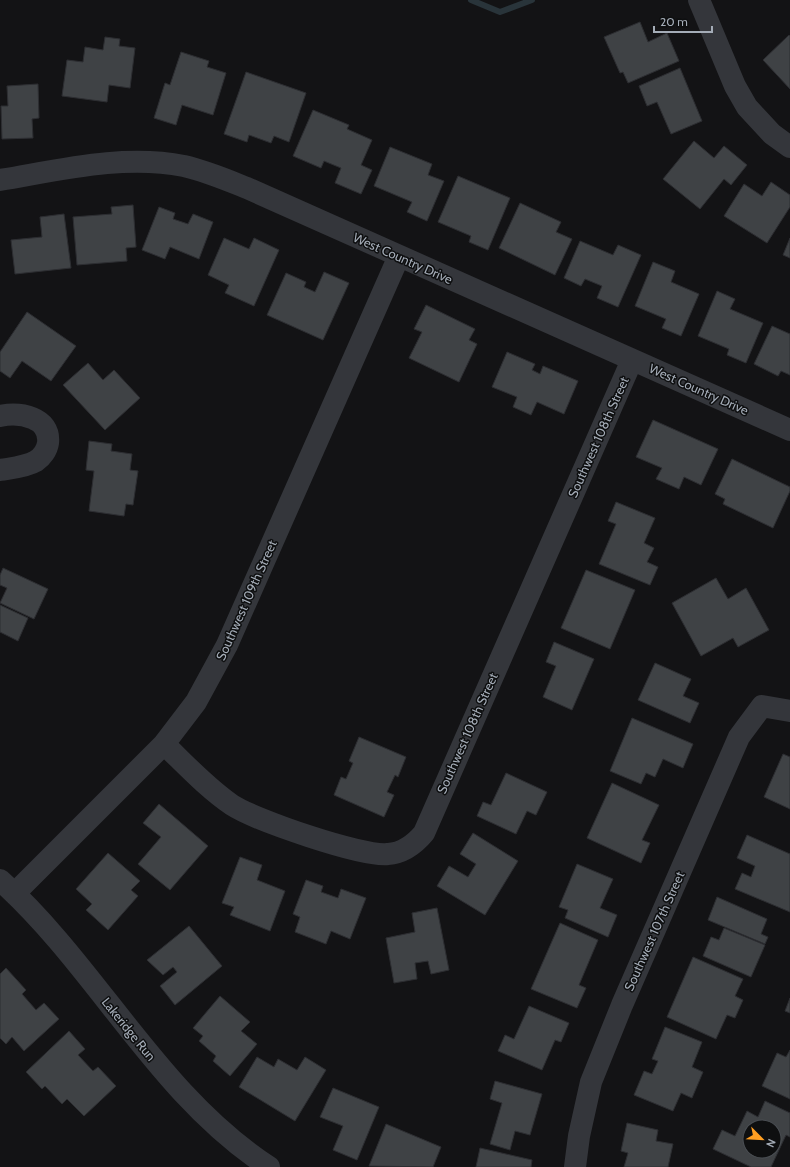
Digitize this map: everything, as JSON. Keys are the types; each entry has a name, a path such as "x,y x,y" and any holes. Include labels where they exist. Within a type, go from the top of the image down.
{"street":[{"path":"702,8 735,86 746,106 772,134 790,147"},
{"name":"West Country Drive","path":"0,180 82,166 122,162 184,166 247,188 790,430"},
{"name":"Southwest 109th Street","path":"7,886 164,744 196,702 227,645 399,256"},
{"name":"Southwest 108th Street","path":"164,744 218,794 233,805 278,826 359,851 386,855 398,852 417,841 424,833 632,360"},
{"path":"0,416 29,416 40,421 47,429 49,437 48,446 38,460 32,463 0,470"},
{"name":"Southwest 107th Street","path":"575,1167 585,1103 604,1049 739,737 762,706 790,710"},
{"name":"Lakeridge Run","path":"7,886 33,912 193,1105 227,1135 269,1167"}],"building":[{"path":"640,22 648,42 667,33 679,61 628,83 623,72 620,73 604,37"},
{"path":"789,35 790,36 790,89 763,60"},
{"path":"105,37 120,39 119,46 135,48 130,88 109,85 107,102 62,96 67,60 83,62 85,47 103,50"},
{"path":"181,52 209,61 207,67 226,73 213,115 182,105 176,125 154,118 165,83 170,85"},
{"path":"680,68 702,121 671,134 657,102 647,106 639,86"},
{"path":"246,72 306,93 289,142 274,136 271,143 249,135 247,142 224,134"},
{"path":"38,84 39,118 32,119 33,138 2,139 1,106 8,106 7,86"},
{"path":"313,110 349,125 347,129 372,140 361,165 372,170 361,194 335,183 341,168 324,161 321,168 293,156"},
{"path":"694,141 714,158 724,146 747,165 731,185 724,179 700,209 663,179"},
{"path":"390,147 432,164 428,175 444,181 427,221 407,212 412,202 374,186"},
{"path":"458,176 510,198 488,250 469,242 471,236 438,222"},
{"path":"771,182 790,195 790,207 767,243 724,216 744,184 762,196"},
{"path":"520,203 561,222 556,232 572,239 555,275 499,248"},
{"path":"133,205 136,247 126,248 127,261 77,265 73,217 112,214 111,207"},
{"path":"159,207 175,213 173,219 188,224 193,214 213,222 199,259 170,247 165,259 142,250"},
{"path":"64,214 71,268 15,274 11,240 42,237 40,217"},
{"path":"224,238 249,249 254,238 279,250 254,306 225,293 229,285 208,275"},
{"path":"790,238 790,258 783,255"},
{"path":"580,241 613,255 618,245 641,255 618,307 597,298 602,286 585,279 581,286 564,278"},
{"path":"653,262 675,271 671,282 699,294 681,336 662,328 666,319 635,306"},
{"path":"324,272 349,283 323,340 267,315 286,273 306,282 304,287 315,292"},
{"path":"717,291 735,299 730,309 763,323 746,363 727,355 729,349 698,336"},
{"path":"426,305 475,329 469,340 477,344 459,382 409,358 422,332 414,329"},
{"path":"27,312 76,346 51,381 22,361 10,378 0,371 0,352"},
{"path":"772,326 790,334 790,375 781,371 778,376 754,364"},
{"path":"507,352 535,364 532,370 540,374 543,366 578,381 564,414 537,402 531,415 513,407 517,397 492,387"},
{"path":"88,363 103,380 114,370 140,398 105,430 63,385"},
{"path":"653,420 718,449 701,485 684,477 679,489 656,479 662,468 636,457"},
{"path":"89,441 112,444 111,451 132,454 130,470 138,471 133,505 126,504 124,516 89,511 94,471 86,470"},
{"path":"732,459 790,487 790,491 773,528 723,504 725,499 715,494"},
{"path":"616,502 655,518 644,543 654,548 647,562 658,567 650,585 599,564 616,524 608,521"},
{"path":"3,568 48,589 34,619 0,603 7,588 0,585 0,575"},
{"path":"586,570 635,590 610,649 561,628"},
{"path":"716,578 728,599 746,588 769,630 738,647 733,638 701,656 672,603"},
{"path":"0,605 28,618 18,641 0,632"},
{"path":"554,642 594,659 572,710 543,697 556,666 546,662"},
{"path":"655,663 691,679 683,696 699,703 690,723 638,700"},
{"path":"632,718 693,744 683,768 663,759 655,777 646,773 641,784 610,771"},
{"path":"359,737 406,757 398,777 395,775 387,792 394,795 384,817 334,795 341,777 346,779 353,763 349,761"},
{"path":"783,754 790,757 790,809 764,797"},
{"path":"506,773 547,792 536,815 527,811 516,834 477,816 483,802 491,805"},
{"path":"612,783 659,805 642,840 650,843 641,863 587,838"},
{"path":"159,804 208,846 170,890 138,864 161,837 143,823"},
{"path":"473,833 518,861 485,915 437,886 449,866 468,877 476,864 460,854"},
{"path":"747,835 790,854 790,912 735,889 742,873 751,877 755,866 737,858"},
{"path":"108,853 140,881 131,890 138,896 108,930 86,910 92,904 76,889"},
{"path":"240,857 262,865 257,880 285,891 270,931 230,915 234,907 222,903"},
{"path":"577,864 613,879 600,908 617,915 608,937 565,918 568,910 559,907"},
{"path":"306,880 323,886 321,892 338,898 341,889 366,898 350,939 331,931 326,944 295,932 300,917 293,914"},
{"path":"717,897 767,919 761,934 768,937 765,944 708,920"},
{"path":"437,908 449,970 431,974 428,961 415,963 417,979 394,983 386,938 415,932 412,913"},
{"path":"560,923 598,940 579,985 586,988 577,1008 531,989"},
{"path":"189,926 222,966 175,1005 160,986 177,972 173,967 163,975 147,960"},
{"path":"724,928 765,945 751,977 703,956 711,937 719,940"},
{"path":"693,957 743,979 735,996 743,1000 735,1018 727,1015 716,1039 667,1017"},
{"path":"6,968 26,990 22,994 36,1010 44,1003 59,1019 24,1051 12,1037 6,1044 0,1038 0,974"},
{"path":"220,996 250,1022 241,1031 257,1044 230,1076 213,1061 216,1056 199,1041 203,1036 193,1028"},
{"path":"790,998 790,1013 785,1011"},
{"path":"529,1006 569,1023 561,1042 555,1040 542,1070 498,1051 505,1035 514,1039"},
{"path":"665,1027 702,1042 692,1067 703,1072 692,1098 681,1093 673,1111 634,1095 644,1071 652,1074 658,1061 652,1059"},
{"path":"69,1031 85,1049 78,1055 93,1071 98,1067 116,1086 84,1116 67,1099 62,1104 45,1086 42,1089 26,1072"},
{"path":"790,1050 790,1099 762,1086 777,1053 786,1057"},
{"path":"257,1057 274,1067 278,1059 297,1070 305,1057 326,1070 295,1121 239,1087"},
{"path":"495,1081 542,1094 530,1135 515,1131 510,1150 490,1144 502,1103 490,1099"},
{"path":"333,1088 379,1107 357,1160 333,1150 343,1126 320,1117"},
{"path":"765,1101 790,1113 790,1137 786,1135 782,1144 782,1119 743,1119 747,1111 758,1117"},
{"path":"742,1121 742,1159 775,1159 771,1167 751,1167 713,1149 722,1130 735,1136"},
{"path":"627,1123 658,1130 656,1141 673,1144 668,1167 624,1167 628,1153 621,1151"},
{"path":"386,1124 441,1147 433,1167 369,1166"},
{"path":"480,1148 532,1160 531,1167 476,1167"}],"waterway":[{"path":"471,0 500,12 532,0"}]}
